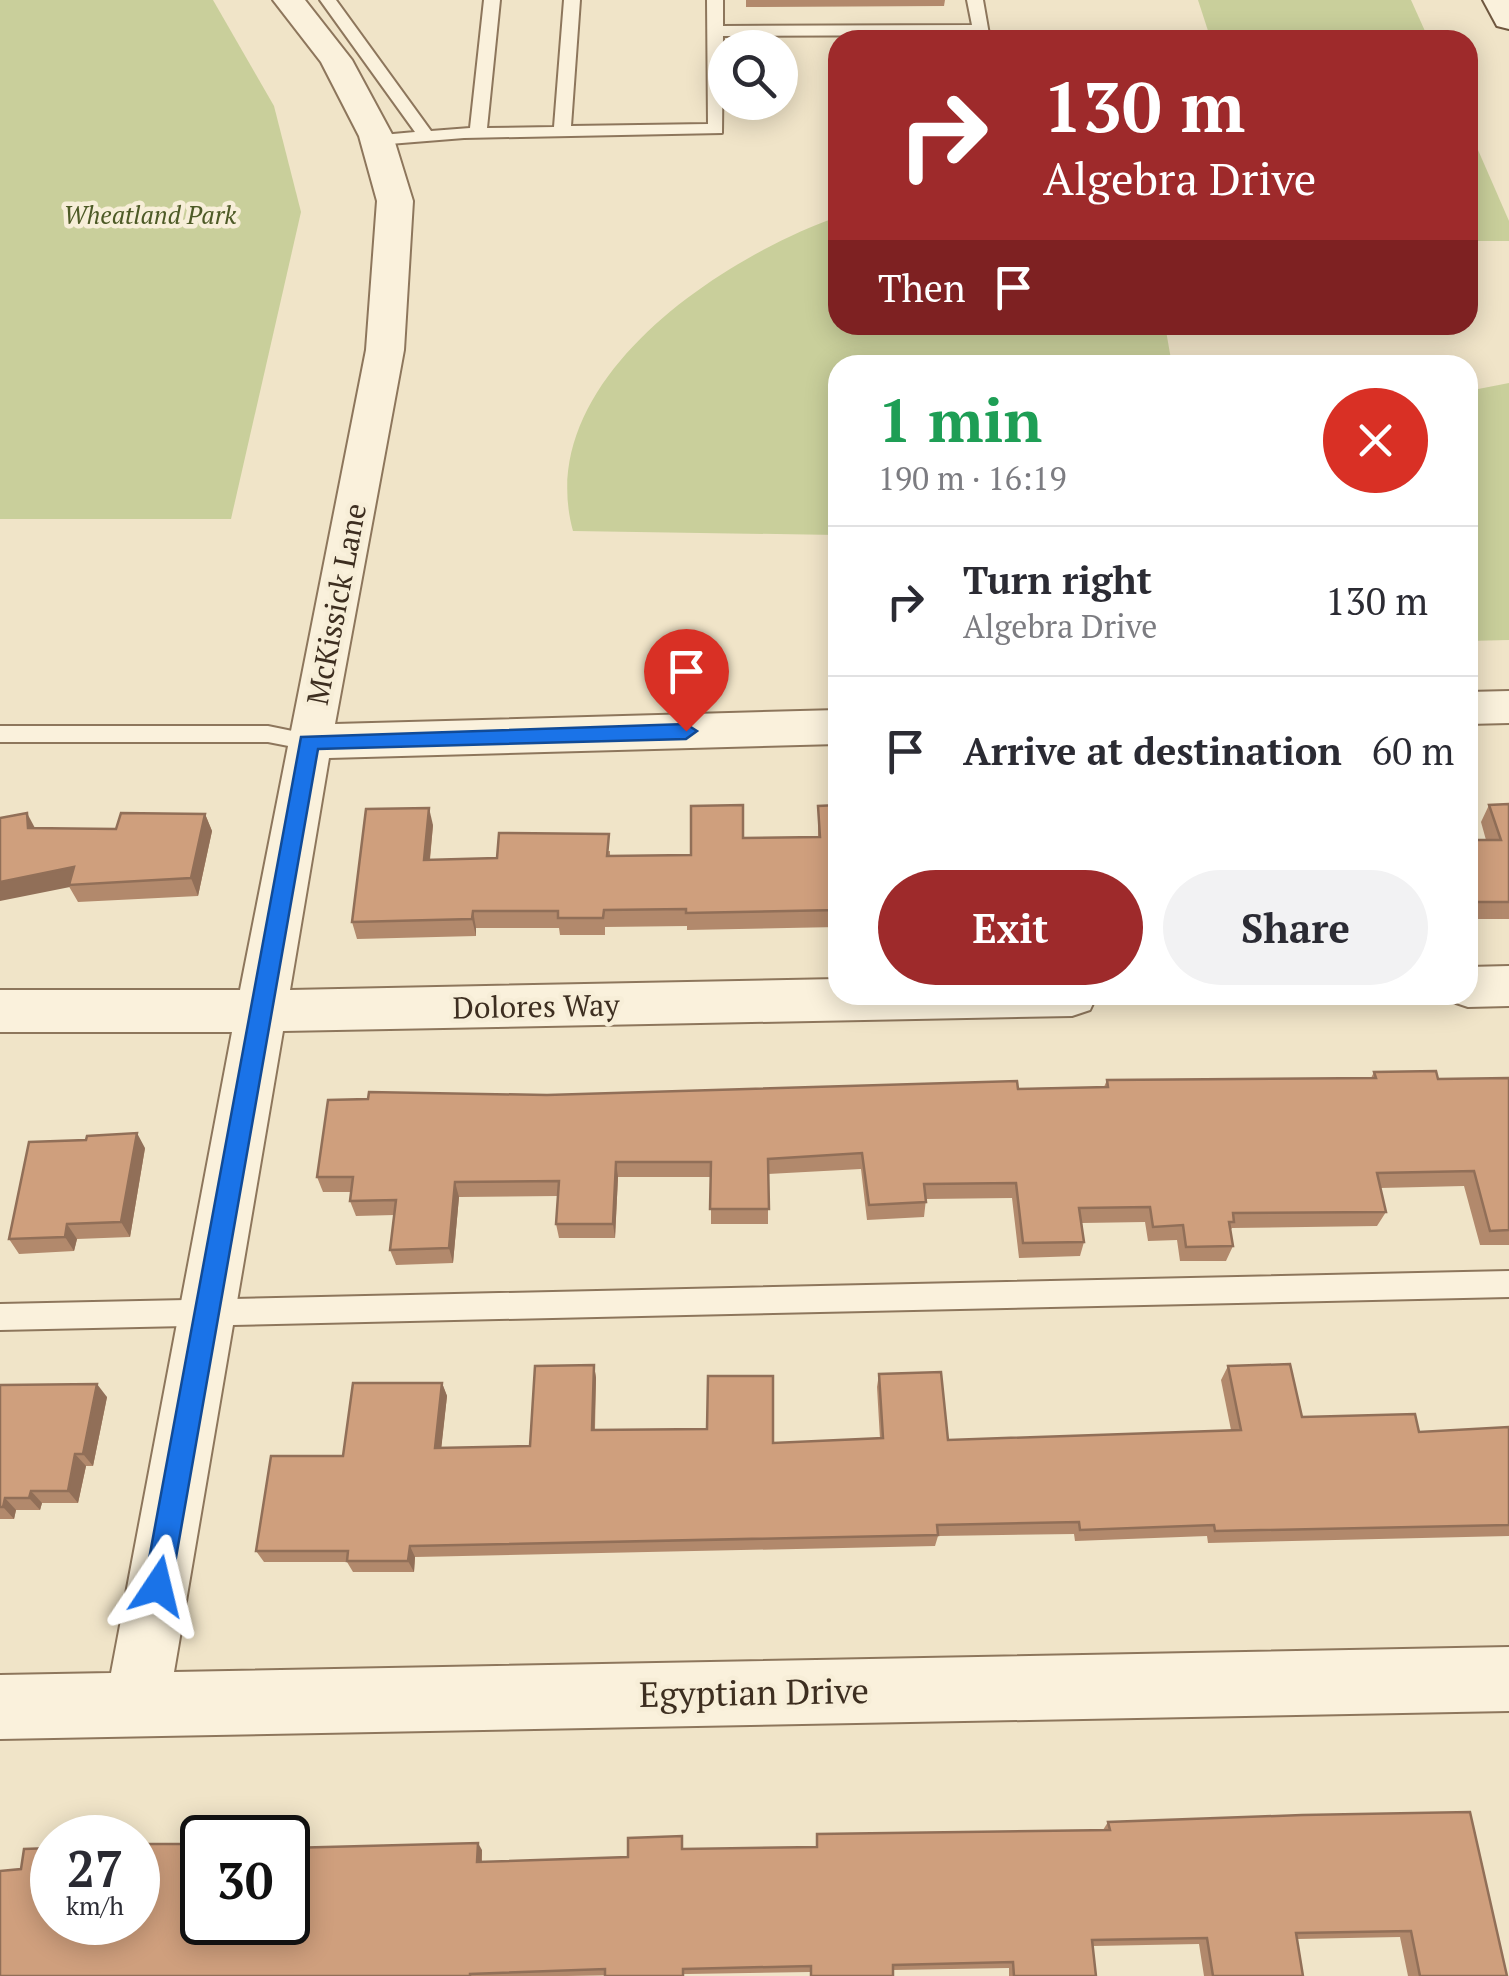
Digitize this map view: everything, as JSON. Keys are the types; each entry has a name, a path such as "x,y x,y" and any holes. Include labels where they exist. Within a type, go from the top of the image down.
{"street":[{"name":"McKissick Lane","path":"136,1704 309,742 385,350 395,200 377,140 336,60 290,0"},
{"path":"1500,0 1509,19"},
{"path":"1478,708 1509,707"},
{"path":"309,742 828,727"},
{"path":"1478,987 1509,986"},
{"name":"Dolores Way","path":"0,1011 260,1011 828,1000"},
{"name":"Egyptian Drive","path":"0,1706 1509,1679"}],"lane":[{"path":"328,0 426,135"},
{"path":"478,133 492,0"},
{"path":"562,131 572,0"},
{"path":"715,0 715,30"},
{"path":"975,0 981,30"},
{"path":"798,32 828,33"},
{"path":"377,140 478,133 716,129 716,120"},
{"path":"0,734 268,734 309,742"},
{"path":"0,1317 1509,1284"}],"green space":[{"name":"Wheatland Park","path":"0,0 213,0 274,106 301,212 231,519 0,519"},
{"path":"1198,0 1411,0 1424,30 1208,30"},
{"path":"1478,150 1509,221 1509,241 1478,241"},
{"path":"828,221 828,335 1167,335 1170,355 828,355 828,535 573,531 568,476 580,425 607,377 645,334 691,296 790,236"},
{"path":"1509,383 1509,640 1478,641 1478,389"}],"building":[{"path":"1509,804 1509,902 1478,902 1478,840 1501,840 1489,805"},
{"path":"743,805 743,838 820,837 818,806 828,806 828,910 604,910 603,918 558,918 558,911 473,911 472,919 352,922 366,809 429,808 424,860 497,858 499,833 609,834 607,856 691,855 691,806"},
{"path":"27,813 28,828 116,829 121,813 205,814 191,878 69,885 74,867 0,882 0,818"},
{"path":"1436,1071 1438,1079 1509,1078 1509,1230 1490,1231 1474,1171 1377,1173 1386,1212 1233,1213 1234,1222 1229,1222 1233,1246 1186,1247 1183,1225 1153,1227 1150,1207 1079,1208 1084,1242 1023,1243 1016,1183 924,1184 926,1202 869,1205 862,1153 768,1159 769,1209 710,1209 711,1162 616,1162 613,1224 556,1224 559,1181 455,1182 449,1248 390,1250 396,1200 350,1201 353,1177 317,1177 328,1100 368,1099 369,1092 547,1095 1017,1081 1018,1089 1108,1087 1107,1080 1376,1078 1374,1072"},
{"path":"137,1133 121,1222 67,1224 65,1237 9,1239 29,1142"},
{"path":"1290,1364 1302,1417 1415,1414 1419,1432 1509,1427 1509,1525 1215,1531 1214,1525 1080,1530 1079,1522 937,1525 938,1535 410,1546 408,1561 347,1561 348,1551 256,1551 271,1456 343,1456 353,1383 442,1383 435,1448 530,1446 535,1366 594,1365 592,1430 707,1429 708,1376 773,1376 773,1443 883,1438 879,1374 941,1372 948,1440 1241,1430 1228,1366"},
{"path":"97,1384 83,1454 75,1454 68,1491 31,1491 29,1498 5,1498 0,1507 0,1385"},
{"path":"1470,1812 1507,1976 1420,1976 1411,1931 1296,1933 1303,1976 1213,1976 1207,1938 1092,1940 1096,1976 1014,1976 1013,1962 893,1965 893,1976 811,1976 811,1966 683,1969 683,1976 605,1976 605,1969 470,1976 0,1976 0,1871 21,1869 24,1849 30,1849 30,1945 160,1945 160,1844 180,1844 180,1945 310,1945 310,1847 478,1843 477,1862 628,1857 628,1838 682,1836 682,1849 817,1847 817,1834 1110,1830 1108,1822"}],"route":[{"path":"158,1586 309,742 686,731"}]}
